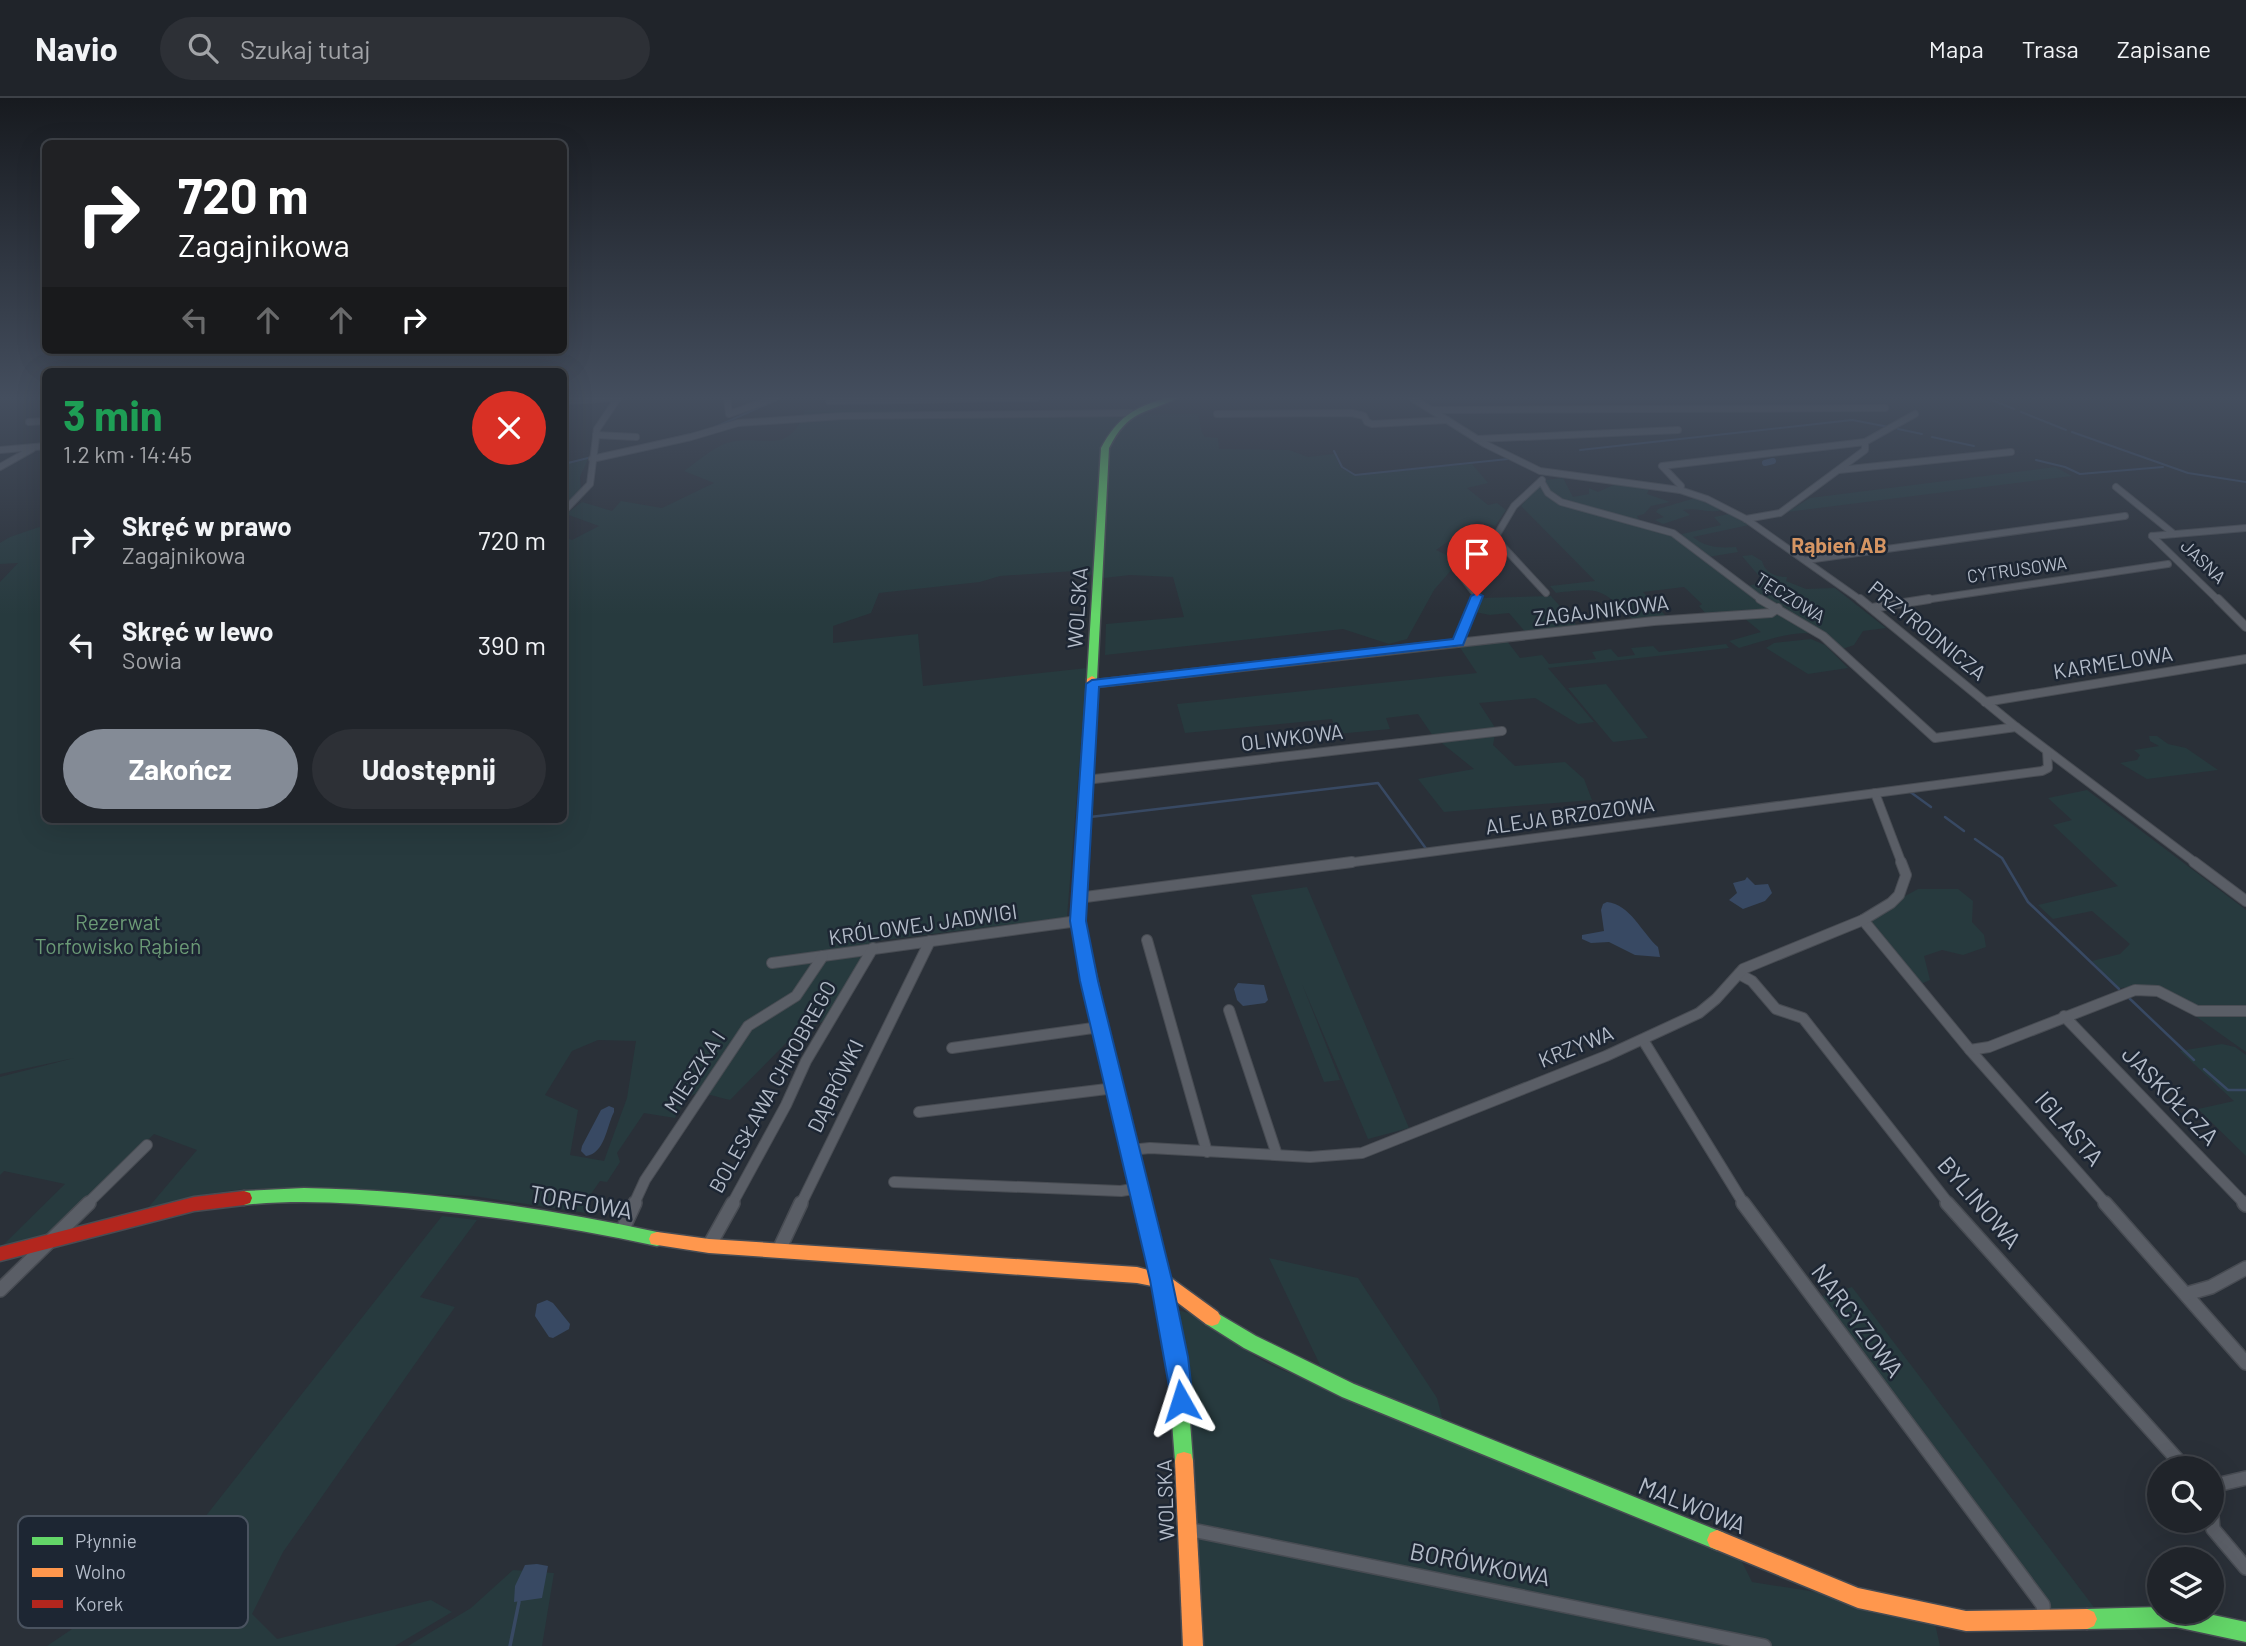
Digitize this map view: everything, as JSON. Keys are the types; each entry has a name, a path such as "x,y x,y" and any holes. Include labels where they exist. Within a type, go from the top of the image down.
{"street":[{"path":"567,508 590,484 591,470"},
{"name":"WOLSKA","path":"1104,470 1078,921 1100,1027 1161,1280 1180,1384 1193,1646"},
{"name":"PRZYRODNICZA","path":"1540,470 1680,490 1707,499 1746,519 1872,608 2016,727 2246,901"},
{"path":"1666,470 1681,486 1680,490"},
{"path":"1746,519 1780,513 1839,470"},
{"path":"1458,643 1477,596 1459,572 1495,538 1514,506 1547,473"},
{"name":"TĘCZOWA","path":"1541,481 1545,490 1569,506 1665,528 1751,594 1823,636 1935,738 2016,727"},
{"name":"JASNA","path":"2116,487 2174,534"},
{"path":"1807,560 2125,516"},
{"name":"JASNA","path":"2246,528 2152,536 2246,627"},
{"path":"1495,538 1546,593"},
{"name":"CYTRUSOWA","path":"1872,608 2168,564"},
{"name":"ZAGAJNIKOWA","path":"1092,684 1654,621 1772,613 1778,608"},
{"name":"KARMELOWA","path":"1985,702 2246,659"},
{"name":"OLIWKOWA","path":"1086,780 1502,732"},
{"name":"ALEJA BRZOZOWA","path":"1078,898 2042,771 2048,768 2047,751"},
{"name":"KRZYWA","path":"1130,1150 1150,1148 1310,1157 1362,1153 1643,1040 1699,1013 1739,974 1751,966 1863,920 1891,903 1902,891 1905,881 1901,861 1875,793"},
{"name":"IGLASTA","path":"1863,920 1970,1050 2246,1363"},
{"name":"KRÓLOWEJ JADWIGI","path":"772,963 1078,921"},
{"path":"1147,940 1207,1152"},
{"name":"DĄBRÓWKI","path":"779,1250 930,941"},
{"name":"BOLESŁAWA CHROBREGO","path":"709,1246 786,1105 806,1061 873,948"},
{"name":"MIESZKA I","path":"622,1231 645,1180 748,1026 760,1014 792,1000 800,993 824,956"},
{"name":"BYLINOWA","path":"1739,974 1752,981 1776,1009 1803,1018 1946,1201 2174,1456"},
{"path":"1970,1050 1989,1047 2134,990 2146,989 2170,996 2197,1011 2246,1011"},
{"path":"1229,1010 1277,1155"},
{"name":"JASKÓŁCZA","path":"2064,1016 2246,1205"},
{"path":"952,1048 1100,1027"},
{"name":"NARCYZOWA","path":"1643,1040 1739,1197 2043,1605 2044,1620"},
{"path":"919,1112 1115,1088"},
{"path":"0,1290 147,1145"},
{"path":"894,1182 1121,1191 1139,1188"},
{"name":"TORFOWA","path":"0,1254 194,1204 274,1194 342,1194 468,1206 587,1223 664,1241 709,1246 1137,1275 1161,1280"},
{"path":"2186,1294 2211,1287 2246,1268"},
{"name":"MALWOWA","path":"1161,1280 1200,1310 1250,1342 1348,1391 1858,1598 1966,1621 2176,1617 2246,1632"},
{"path":"2224,1483 2246,1478"},
{"name":"BORÓWKOWA","path":"1186,1529 1764,1646"},
{"path":"2216,1533 2246,1568"}],"green space":[{"path":"567,470 583,470 580,477 581,491 567,504"},
{"name":"Rezerwat Torfowisko Rąbień","path":"1345,470 1354,475 1405,470 1477,470 1488,483 1467,488 1488,505 1497,503 1506,510 1495,526 1477,521 1436,550 1459,561 1434,590 1407,639 1389,644 1343,629 1105,655 1106,624 1184,617 1173,577 1130,575 1104,578 1075,571 1000,576 980,582 879,593 871,613 833,626 833,643 918,634 923,686 1087,668 1067,917 876,941 870,944 827,1019 789,1040 730,1100 702,1093 687,1100 675,1118 644,1113 617,1153 620,1162 607,1182 600,1181 586,1201 586,1213 473,1196 302,1188 244,1189 207,1194 147,1209 197,1150 154,1134 51,1234 0,1248 65,1184 4,1171 0,1175 0,1077 74,1058 0,1074 0,582 18,563 0,564 0,543 42,526 42,823 567,823 567,538 572,540 599,526 567,513 582,502 612,511 621,501 662,508 714,483 684,471","holes":["598,1040 636,1041 627,1098 604,1161 570,1155 578,1110 545,1095 572,1051"]},
{"path":"2029,470 2061,470 2072,476 1787,512 1810,498"},
{"path":"1563,478 1573,497 1589,494 1589,488 1598,492 1618,483 1649,489 1647,494 1670,502 1651,506 1644,514 1637,516 1640,521 1625,520 1670,535 1718,570 1748,586 1764,582 1742,556 1752,555 1762,561 1772,574 1787,577 1786,581 1806,589 1835,588 1886,628 1863,631 1854,645 1842,649 1824,637 1809,633 1778,637 1739,648 1729,641 1761,632 1738,613 1707,615 1699,606 1702,604 1684,587 1643,592 1666,616 1632,619 1606,595 1598,592 1582,590 1556,593 1550,586 1595,581 1521,506 1539,486 1552,498 1543,483 1546,480"},
{"path":"1695,498 1723,510 1683,510 1690,515 1663,524 1655,520 1664,517 1656,512 1658,509"},
{"path":"1729,514 1749,525 1693,537 1713,547 1736,547 1738,552 1708,557 1678,535 1721,525 1714,517"},
{"path":"1551,596 1578,627 1527,634 1509,613 1490,615 1475,612 1479,598"},
{"path":"1811,639 1825,645 1848,668 1808,674 1766,648 1774,643"},
{"path":"1507,641 1520,658 1542,655 1549,664 1596,659 1592,652 1611,649 1618,657 1635,655 1631,648 1653,646 1659,652 1726,644 1729,648 1548,668 1594,722 1578,724 1535,698 1479,703 1496,729 1493,745 1515,766 1565,762 1584,779 1592,800 1444,812 1418,779 1474,769 1433,736 1418,714 1386,718 1390,729 1337,734 1332,719 1185,733 1177,704 1477,673 1459,646"},
{"path":"1606,684 1648,738 1613,742 1568,688"},
{"path":"2149,736 2157,736 2168,744 2186,748 2218,770 2147,779 2120,763 2137,760 2140,755 2134,750 2159,746 2150,741"},
{"path":"2087,790 2246,910 2246,1052 2153,986 2119,988 2092,961 2120,954 2130,944 2092,911 2053,919 2038,905 2118,886 2053,825 2072,820 2048,798"},
{"path":"1307,887 1409,1128 1368,1139 1302,984 1340,1080 1324,1082 1251,895"},
{"path":"1918,889 1958,889 1973,901 1972,922 1984,935 1986,947 1963,955 1942,950 1924,956 1930,980 1921,984 1867,917"},
{"path":"2222,1044 2235,1047 2246,1055 2246,1156 2198,1109 2234,1101 2180,1051"},
{"path":"442,1216 477,1220 420,1297 455,1307 283,1552 252,1614 277,1639 431,1600 452,1612 395,1646 47,1646 74,1628 248,1628 248,1516 206,1516"},
{"path":"1269,1258 1358,1278 1437,1398 1448,1440 1737,1552 1752,1582 1816,1592 1934,1619 1940,1646 1200,1646 1171,1310 1183,1311 1207,1322 1268,1364 1331,1388"},
{"path":"1852,1287 2096,1610 2052,1612 1818,1297"},
{"path":"513,1570 554,1573 542,1646 408,1646 471,1608"}],"water":[{"path":"1747,877 1755,885 1768,884 1772,893 1765,901 1743,909 1729,900 1737,893 1733,883"},
{"path":"1607,902 1629,913 1658,947 1660,957 1635,955 1609,942 1591,943 1582,939 1582,935 1604,931 1601,910"},
{"path":"1238,983 1264,985 1268,1000 1265,1003 1243,1006 1237,1000 1234,989"},
{"path":"609,1106 614,1108 614,1112 604,1139 597,1150 586,1156 581,1151 582,1146 601,1110"},
{"path":"547,1300 553,1303 570,1324 569,1329 553,1338 549,1337 535,1316 537,1304"},
{"path":"525,1565 548,1566 542,1598 514,1602 515,1586"}],"waterway":[{"path":"1347,470 1355,475 1401,470"},
{"path":"2072,470 2080,474 2125,470"},
{"path":"2180,470 2246,482"},
{"path":"1090,817 1378,783 1427,850"},
{"path":"1909,791 1931,807"},
{"path":"1945,817 1964,831"},
{"path":"1975,839 2002,858 2028,902 2119,989"},
{"path":"2128,997 2194,1060"},
{"path":"2204,1069 2228,1090 2246,1090"},
{"path":"510,1646 519,1602"}],"traffic: fast":[{"path":"1092,679 1104,470"},
{"path":"1106,1051 1161,1280 1176,1357 1184,1461"},
{"path":"244,1198 324,1195 436,1204 562,1220 657,1239"},
{"path":"1212,1318 1250,1342 1348,1391 1717,1540"},
{"path":"2087,1619 2176,1617 2246,1632"}],"traffic: slow":[{"path":"1092,679 1078,921 1106,1051"},
{"path":"657,1239 709,1246 1137,1275 1161,1280 1212,1318"},
{"path":"1184,1461 1193,1646"},
{"path":"1717,1540 1858,1598 1966,1621 2087,1619"}],"traffic: jam":[{"path":"0,1254 194,1204 244,1198"}],"district":[{"name":"Rąbień AB","path":"1839,546"}],"route":[{"path":"1181,1401 1176,1357 1161,1280 1089,981 1078,921 1092,684 1458,643 1477,596"}]}
